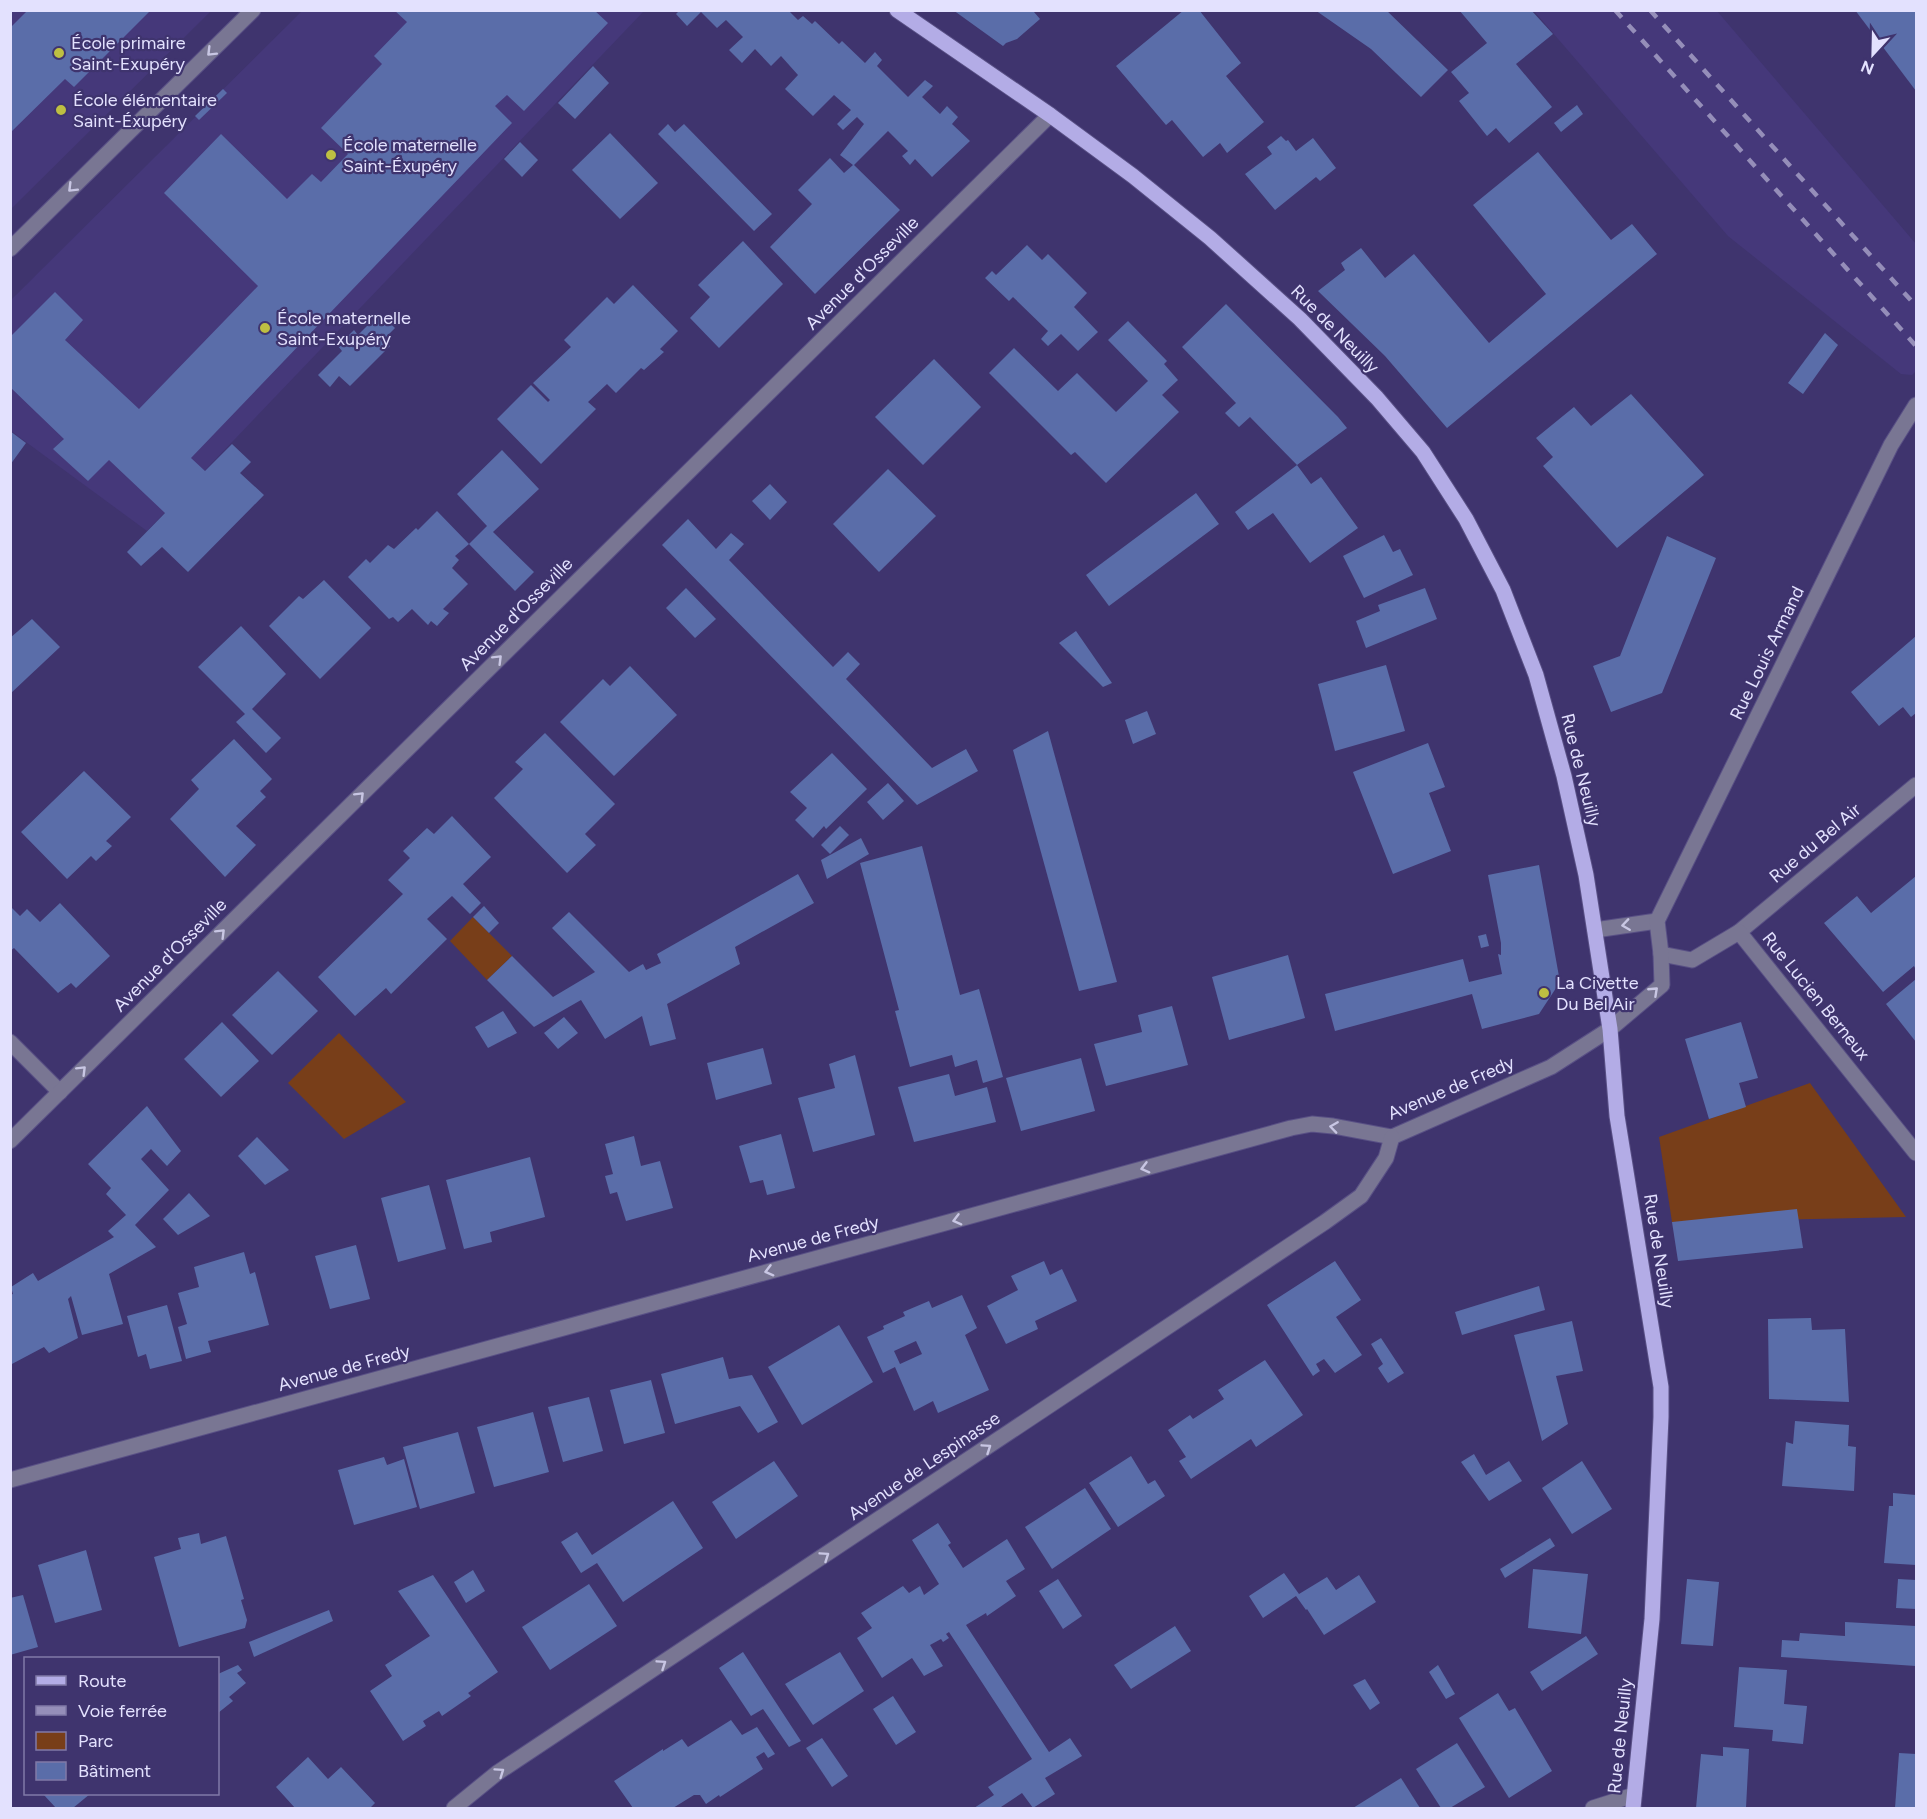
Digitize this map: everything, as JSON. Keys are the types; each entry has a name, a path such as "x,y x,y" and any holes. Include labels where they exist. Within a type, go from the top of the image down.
{"main road":[{"name":"Rue de Neuilly","path":"897,10 1050,115 1133,176 1210,238 1300,319 1377,398 1423,452 1466,519 1503,590 1536,675 1567,787 1586,875 1610,1029 1617,1116 1660,1387 1661,1417 1652,1619 1633,1802"}],"street":[{"path":"10,249 253,10"},
{"name":"Avenue d'Osseville","path":"10,1141 1050,115"},
{"name":"Rue Louis Armand","path":"1657,921 1891,445 1916,405"},
{"name":"Rue du Bel Air","path":"1739,932 1917,785"},
{"path":"1595,930 1657,921 1662,985 1610,1029"},
{"name":"Rue Lucien Berneux","path":"1661,954 1692,960 1739,932 1917,1153"},
{"name":"Avenue de Fredy","path":"10,1480 1291,1128 1312,1124 1392,1137 1551,1066 1610,1029"},
{"path":"10,1042 60,1092"},
{"name":"Avenue de Lespinasse","path":"454,1809 496,1773 1361,1196 1386,1158 1392,1137"},
{"path":"1593,1809 1633,1802"}],"shaded area":[{"name":"École élémentaire Saint-Éxupéry","path":"11,11 211,11 11,209"},
{"name":"École maternelle Saint-Éxupéry","path":"302,11 644,11 147,531 11,431 11,300"},
{"path":"1534,11 1717,11 1916,244 1916,371 1912,375 1901,374 1728,236"}],"green space":[{"path":"473,917 512,956 487,980 450,941"},
{"path":"339,1033 406,1102 344,1139 288,1083"},
{"path":"1810,1083 1906,1217 1672,1222 1659,1137"}],"building":[{"name":"École primaire Saint-Exupéry","path":"28,10 151,10 74,87 65,79 10,133 10,28"},
{"path":"394,10 594,10 608,23 524,111 507,95 495,106 512,123 191,458 205,471 232,444 251,462 240,473 264,495 188,572 162,547 141,566 127,552 165,513 109,460 88,481 53,449 64,439 10,387 10,337 55,292 83,320 65,340 139,409 258,286 164,193 221,134 287,199 312,174 321,182 348,154 321,128 382,64 374,56 407,22"},
{"path":"680,10 788,10 798,20 803,16 812,24 815,21 839,44 842,41 865,63 875,52 882,60 877,66 908,97 925,80 933,86 922,97 940,114 947,106 958,117 952,124 970,141 932,177 915,159 910,165 902,156 908,151 888,131 854,165 900,210 815,294 770,247 812,204 798,190 830,158 844,173 853,165 840,155 864,124 857,117 843,130 837,124 851,110 834,95 813,116 785,89 798,75 781,56 771,66 755,49 742,63 729,50 743,37 726,20 717,28 701,12 687,26 676,14"},
{"path":"953,10 1035,10 1034,12 1040,19 1017,39 1003,46"},
{"path":"1184,10 1199,10 1241,63 1226,76 1264,122 1227,153 1220,143 1203,157 1172,120 1166,125 1116,66"},
{"path":"1315,10 1386,10 1448,70 1421,97 1371,49"},
{"path":"1459,10 1531,10 1553,34 1516,64 1552,107 1509,143 1496,128 1487,136 1459,101 1469,93 1451,72 1487,43"},
{"path":"1855,10 1916,10 1916,91"},
{"path":"593,66 609,83 575,119 558,103"},
{"path":"223,89 227,93 199,120 195,116"},
{"path":"1577,105 1583,114 1561,132 1554,123"},
{"path":"668,124 675,132 684,124 772,214 754,231 658,134"},
{"path":"610,133 658,183 620,219 572,170"},
{"path":"1281,136 1286,141 1288,140 1296,151 1313,138 1336,168 1320,181 1316,177 1275,210 1245,174 1272,154 1267,147"},
{"path":"520,142 538,160 522,177 504,159"},
{"path":"1538,152 1611,240 1632,224 1657,254 1447,428 1385,356 1318,291 1345,270 1341,263 1361,248 1385,278 1414,254 1489,343 1546,294 1473,205"},
{"path":"743,241 783,284 719,348 690,318 710,297 698,285"},
{"path":"1027,245 1042,260 1048,254 1087,293 1074,307 1098,332 1078,351 1061,334 1048,346 1041,339 1048,331 1013,297 1009,301 985,278 992,271 996,275"},
{"path":"633,285 678,331 660,349 664,352 644,370 641,368 616,393 607,384 588,402 596,409 541,464 497,419 531,385 548,402 550,400 533,383 571,347 564,340 607,297 614,304"},
{"path":"1226,304 1347,428 1297,465 1250,417 1239,427 1225,413 1236,403 1182,347"},
{"path":"380,313 395,328 383,340 390,346 350,386 339,376 330,387 318,375 342,351 338,346 354,330 358,335"},
{"path":"1128,321 1167,361 1164,364 1178,380 1162,395 1179,412 1106,483 1075,452 1071,455 989,373 1014,348 1058,391 1077,373 1116,412 1148,381 1108,340"},
{"path":"1825,333 1838,345 1803,394 1788,383"},
{"path":"934,359 981,407 923,465 875,417"},
{"path":"1631,394 1704,475 1617,548 1543,466 1553,457 1536,438 1574,407 1591,426"},
{"path":"10,431 26,443 10,465"},
{"path":"502,450 539,489 493,532 534,572 515,591 469,544 487,526 457,494"},
{"path":"1297,465 1311,484 1321,477 1358,528 1310,563 1273,513 1248,530 1235,512"},
{"path":"888,469 936,516 879,572 833,524"},
{"path":"770,484 787,502 770,520 752,501"},
{"path":"1196,493 1219,524 1109,606 1086,575"},
{"path":"437,511 469,544 455,556 459,560 452,568 468,584 443,609 449,613 437,626 431,621 428,625 412,609 398,622 393,617 389,619 348,577 366,559 370,563 388,545 394,549"},
{"path":"688,519 716,549 731,533 744,544 729,560 833,667 848,652 860,664 846,679 932,768 966,749 978,771 917,805 662,545"},
{"path":"1384,535 1393,552 1400,549 1413,575 1364,598 1343,556"},
{"path":"1667,536 1716,558 1662,693 1611,712 1593,666 1620,656"},
{"path":"324,580 371,628 320,679 269,626 299,596 303,599"},
{"path":"686,588 716,619 695,638 666,608"},
{"path":"1425,588 1437,619 1366,648 1356,621 1380,611 1378,605"},
{"path":"32,619 60,647 10,694 10,638"},
{"path":"241,626 286,674 252,709 281,738 266,753 236,722 245,714 198,667"},
{"path":"1076,631 1112,683 1103,687 1059,643"},
{"path":"1916,636 1916,713 1911,717 1903,707 1879,726 1851,692"},
{"path":"1386,665 1405,731 1335,751 1318,684"},
{"path":"630,666 677,715 614,776 560,722 603,679 610,686"},
{"path":"1147,711 1156,734 1133,744 1125,720"},
{"path":"1048,731 1117,982 1079,991 1013,750"},
{"path":"545,733 615,804 585,834 596,845 567,873 494,798 523,769 515,762"},
{"path":"234,739 272,779 260,791 266,797 236,826 256,845 225,877 170,819 199,789 191,780"},
{"path":"1428,743 1445,787 1429,793 1451,851 1393,874 1353,772"},
{"path":"832,753 867,789 826,829 824,826 813,838 795,820 807,808 790,792"},
{"path":"84,771 131,817 106,841 112,846 96,861 91,856 67,879 21,832"},
{"path":"888,783 904,801 883,820 867,802"},
{"path":"452,816 491,857 463,884 481,903 470,914 452,896 427,919 447,939 391,994 386,988 355,1016 318,977 403,894 388,880 410,858 403,851 427,828 434,834"},
{"path":"840,826 849,835 830,854 821,845"},
{"path":"861,838 869,854 827,879 821,860"},
{"path":"922,846 960,995 979,989 1003,1077 983,1083 977,1060 955,1067 952,1055 910,1067 895,1011 899,1010 860,863"},
{"path":"1539,865 1560,982 1539,1014 1482,1029 1472,994 1335,1031 1325,994 1463,959 1469,982 1502,974 1498,954 1501,955 1501,943 1488,875"},
{"path":"798,874 814,903 735,947 740,964 667,1004 676,1039 650,1046 642,1016 605,1039 581,1000 534,1027 487,980 512,956 553,997 595,972 552,928 569,912 629,972 643,964 646,970 661,963 657,954"},
{"path":"1916,876 1916,970 1914,966 1883,992 1824,923 1857,896 1871,913"},
{"path":"60,903 110,956 76,988 71,983 58,993 14,948 10,951 10,906 20,916 27,909 40,922"},
{"path":"484,906 499,923 489,933 473,917"},
{"path":"1486,934 1489,946 1481,948 1478,936"},
{"path":"1288,955 1305,1018 1229,1040 1212,977"},
{"path":"278,971 318,1011 272,1055 232,1015"},
{"path":"1916,979 1916,1042 1886,1004"},
{"path":"1172,1006 1188,1065 1106,1086 1094,1044 1142,1032 1138,1015"},
{"path":"503,1011 517,1033 488,1048 475,1027"},
{"path":"564,1017 578,1033 558,1049 544,1033"},
{"path":"222,1022 259,1061 221,1097 184,1059"},
{"path":"1741,1022 1758,1078 1739,1083 1746,1107 1709,1119 1685,1039"},
{"path":"763,1048 772,1084 716,1100 707,1063"},
{"path":"855,1055 875,1135 813,1152 798,1098 835,1088 829,1064"},
{"path":"1081,1058 1095,1111 1021,1131 1006,1078"},
{"path":"949,1074 955,1096 987,1087 996,1122 914,1142 898,1087"},
{"path":"147,1106 181,1151 167,1166 151,1149 141,1159 169,1190 135,1225 156,1247 109,1274 123,1324 82,1335 71,1296 68,1299 78,1338 49,1353 44,1347 10,1365 10,1295 13,1294 11,1287 33,1273 38,1281 114,1237 108,1231 126,1215 106,1194 111,1188 88,1164"},
{"path":"781,1134 795,1188 767,1195 763,1180 750,1183 739,1146"},
{"path":"634,1136 641,1166 660,1161 673,1208 626,1221 617,1192 610,1194 605,1176 613,1174 605,1144"},
{"path":"257,1137 289,1170 265,1185 238,1156"},
{"path":"530,1157 545,1217 490,1232 492,1242 464,1249 446,1180"},
{"path":"429,1185 446,1249 398,1262 381,1198"},
{"path":"189,1193 210,1216 178,1235 163,1219"},
{"path":"1797,1209 1803,1248 1678,1261 1672,1222"},
{"path":"356,1245 370,1299 330,1309 315,1256"},
{"path":"244,1252 250,1274 255,1272 269,1325 208,1341 211,1352 186,1359 178,1327 187,1324 178,1293 199,1287 194,1267"},
{"path":"1044,1261 1050,1275 1062,1269 1077,1301 1035,1321 1038,1329 1006,1344 987,1306 1018,1290 1011,1276"},
{"path":"1335,1261 1361,1300 1336,1317 1362,1355 1335,1373 1324,1359 1316,1364 1320,1371 1313,1376 1267,1305"},
{"path":"1539,1286 1545,1310 1462,1335 1455,1312"},
{"path":"962,1295 977,1328 965,1335 989,1390 938,1413 933,1401 914,1411 895,1367 883,1373 867,1337 884,1329 883,1326 905,1316 903,1312 929,1301 932,1308","holes":["916,1341 922,1354 900,1364 894,1351"]},
{"path":"167,1305 182,1361 150,1369 146,1354 138,1357 127,1316"},
{"path":"1811,1318 1812,1330 1845,1329 1849,1402 1769,1399 1768,1319"},
{"path":"1572,1321 1583,1371 1556,1376 1568,1424 1542,1441 1514,1335"},
{"path":"839,1325 873,1382 802,1425 768,1367"},
{"path":"1381,1338 1404,1373 1388,1383 1378,1368 1383,1364 1371,1344"},
{"path":"723,1357 729,1379 752,1375 778,1422 758,1433 740,1406 675,1424 661,1374"},
{"path":"1265,1360 1303,1415 1256,1447 1251,1439 1191,1479 1179,1461 1186,1457 1168,1430 1190,1415 1193,1419 1224,1399 1218,1390"},
{"path":"651,1380 665,1433 624,1444 610,1390"},
{"path":"589,1397 603,1451 563,1462 548,1407"},
{"path":"533,1412 549,1472 494,1487 477,1427"},
{"path":"1795,1421 1849,1425 1848,1446 1856,1447 1854,1491 1782,1486 1786,1442 1793,1444"},
{"path":"458,1432 475,1493 420,1509 403,1447"},
{"path":"1474,1454 1486,1475 1509,1461 1522,1481 1489,1501 1461,1462"},
{"path":"1131,1456 1148,1484 1155,1480 1165,1496 1118,1527 1089,1483"},
{"path":"384,1457 387,1465 404,1459 417,1507 354,1525 338,1470"},
{"path":"774,1461 798,1496 736,1539 712,1502"},
{"path":"1582,1461 1612,1509 1572,1534 1542,1488"},
{"path":"1085,1488 1111,1529 1052,1569 1025,1527"},
{"path":"1893,1493 1916,1495 1916,1565 1884,1563 1889,1506 1893,1506"},
{"path":"673,1501 703,1548 623,1602 597,1563 581,1573 561,1542 577,1532 592,1555"},
{"path":"938,1523 951,1543 948,1545 963,1568 1007,1539 1025,1569 1006,1581 1016,1596 987,1616 986,1613 966,1625 1049,1752 1070,1738 1082,1756 1045,1778 1055,1794 1033,1808 1022,1793 1002,1808 974,1808 994,1795 988,1787 1032,1759 949,1632 946,1634 949,1638 943,1642 941,1639 930,1645 943,1666 924,1676 912,1658 882,1678 857,1638 872,1628 861,1613 903,1586 909,1593 920,1586 924,1595 939,1584 912,1540"},
{"path":"199,1533 201,1544 226,1536 244,1599 241,1600 247,1620 245,1628 179,1647 154,1557 181,1549 178,1538"},
{"path":"1550,1538 1555,1546 1505,1578 1500,1569"},
{"path":"86,1550 102,1610 55,1623 38,1565"},
{"path":"1533,1569 1588,1574 1581,1634 1528,1628"},
{"path":"473,1570 485,1591 466,1603 454,1582"},
{"path":"1284,1573 1299,1594 1327,1577 1336,1590 1359,1575 1376,1602 1324,1635 1296,1596 1263,1618 1249,1596"},
{"path":"433,1575 498,1672 468,1693 471,1696 442,1716 439,1711 423,1721 426,1726 403,1741 370,1691 392,1676 385,1665 430,1636 398,1591"},
{"path":"1058,1579 1082,1616 1063,1629 1039,1591"},
{"path":"1687,1579 1719,1582 1713,1646 1681,1644"},
{"path":"1898,1579 1916,1580 1916,1609 1896,1608"},
{"path":"589,1584 617,1626 550,1670 522,1627"},
{"path":"23,1595 38,1647 10,1655 10,1598"},
{"path":"329,1610 333,1621 254,1657 249,1642"},
{"path":"1845,1622 1916,1626 1916,1666 1781,1657 1782,1640 1799,1641 1800,1633 1845,1636"},
{"path":"1175,1626 1191,1651 1131,1689 1114,1665"},
{"path":"1586,1636 1598,1654 1542,1691 1530,1672"},
{"path":"743,1652 801,1741 789,1747 763,1709 751,1716 719,1668"},
{"path":"840,1652 864,1691 813,1725 785,1684"},
{"path":"238,1665 242,1670 237,1673 246,1683 229,1697 233,1701 219,1712 219,1674"},
{"path":"1438,1665 1455,1694 1446,1699 1429,1672"},
{"path":"1739,1667 1787,1670 1784,1704 1807,1706 1803,1744 1772,1741 1773,1730 1734,1727"},
{"path":"1365,1679 1380,1703 1370,1710 1353,1685"},
{"path":"1498,1693 1509,1711 1515,1708 1552,1771 1509,1798 1459,1718"},
{"path":"893,1696 916,1732 896,1745 873,1709"},
{"path":"731,1720 742,1735 757,1727 775,1754 768,1758 764,1752 756,1757 763,1769 720,1797 719,1795 706,1804 700,1795 694,1795 673,1808 633,1808 614,1781 682,1739 688,1747"},
{"path":"822,1738 848,1776 832,1787 806,1748"},
{"path":"1457,1743 1485,1787 1450,1808 1441,1808 1416,1769"},
{"path":"1723,1747 1749,1749 1746,1808 1696,1808 1701,1754 1723,1756"},
{"path":"1899,1753 1916,1754 1916,1808 1895,1808"},
{"path":"308,1757 328,1779 341,1767 375,1803 370,1808 295,1808 276,1787"},
{"path":"1401,1778 1420,1808 1353,1808"},
{"path":"44,1795 89,1795 73,1808 56,1808"}],"railway":[{"path":"1615,10 1916,346"},
{"path":"1650,10 1916,306"}],"place":[{"name":"École primaire Saint-Exupéry","path":"59,53"},
{"name":"École élémentaire Saint-Éxupéry","path":"61,110"},
{"name":"École maternelle Saint-Éxupéry","path":"331,155"},
{"name":"École maternelle Saint-Exupéry","path":"265,328"},
{"name":"La Civette Du Bel Air","path":"1544,993"}]}
